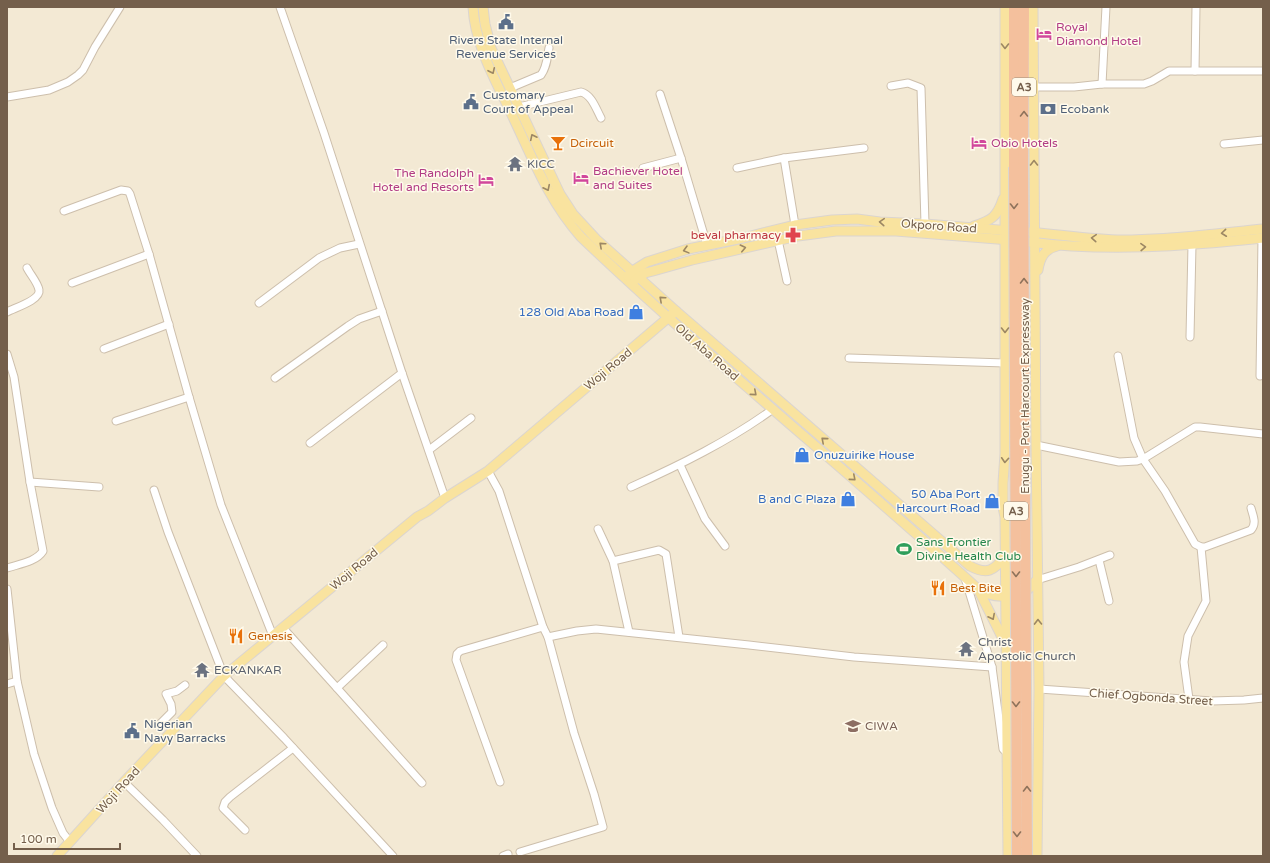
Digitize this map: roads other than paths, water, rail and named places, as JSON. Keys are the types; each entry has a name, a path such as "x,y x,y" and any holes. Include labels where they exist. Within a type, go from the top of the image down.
{"highway":[{"name":"Enugu - Port Harcourt Expressway","path":"1014,7 1019,167 1027,856"},
{"name":"Enugu - Port Harcourt Expressway","path":"1017,856 1019,167 1024,7"}],"main road":[{"name":"Old Aba Road","path":"473,7 476,30 486,58 549,192 569,223 581,237 676,311 970,566 983,571 989,570 995,567 1005,556"},
{"name":"Old Aba Road","path":"482,7 491,48 560,194 572,214 668,318 901,520 978,589 990,595 1005,597 1026,591 1038,580"},
{"path":"1005,7 1005,454 1003,507 1005,516"},
{"path":"1033,7 1036,496 1039,689 1037,856"},
{"path":"970,232 993,218 1000,209 1005,194"},
{"name":"Okporo Road","path":"632,278 654,259 688,249 796,225 840,219 925,224 970,232"},
{"name":"Okporo Road","path":"632,278 676,264 778,240 818,233 855,230 970,232 1005,235 1034,233 1117,240 1263,235"},
{"path":"970,232 991,242 999,248 1005,276"},
{"name":"Okporo Road","path":"1005,235 1034,243 1118,248 1192,245 1263,235"},
{"path":"1035,291 1038,267 1042,254 1054,246 1067,246"},
{"name":"Woji Road","path":"58,856 124,782 224,676 417,517 488,471 676,311"},
{"path":"1008,856 1005,516 1009,495 1014,488 1024,486 1032,489 1036,496"},
{"path":"978,589 1006,644"}],"street":[{"path":"7,96 49,90 68,82 78,75 84,70 95,47 120,7"},
{"path":"280,7 324,133 359,244 445,498"},
{"path":"1102,84 1106,7"},
{"path":"1195,72 1196,7"},
{"path":"510,88 540,74 544,70 549,48"},
{"path":"1034,87 1144,84 1169,72 1263,72"},
{"path":"891,86 908,83 921,88 925,224"},
{"path":"519,107 581,92 586,93 589,96 601,118"},
{"path":"660,94 707,245"},
{"path":"1224,144 1263,140"},
{"path":"738,168 784,158 864,148"},
{"path":"643,168 681,158"},
{"path":"784,158 796,225"},
{"path":"64,211 121,190 128,191 170,324 189,397 221,505 273,636"},
{"path":"1260,376 1263,235"},
{"path":"778,240 787,281"},
{"path":"259,303 319,258 340,248 359,244"},
{"path":"1190,337 1192,245"},
{"path":"72,283 149,254"},
{"path":"7,312 34,300 39,294 40,289 27,268"},
{"path":"275,378 359,319 382,311"},
{"path":"104,348 170,324"},
{"path":"7,354 14,377 30,482 44,551 35,559 7,568"},
{"path":"1118,356 1134,438 1143,459 1165,491 1195,544 1205,547 1251,530 1255,522 1251,508"},
{"path":"849,358 1005,363"},
{"path":"310,443 402,373"},
{"path":"116,421 189,397"},
{"path":"631,487 680,465 729,438 773,409"},
{"path":"429,450 471,418"},
{"path":"1036,446 1119,462 1137,461 1143,459 1195,427 1263,434"},
{"path":"680,465 705,519 725,546"},
{"path":"488,471 499,491 543,627 548,637 572,728 604,827 520,852"},
{"path":"30,482 99,487"},
{"path":"154,490 168,532 224,676 294,748 393,856"},
{"path":"598,529 613,561 629,632"},
{"path":"1189,699 1184,662 1188,636 1206,601 1201,547"},
{"path":"613,561 659,550 666,554 679,637"},
{"path":"1038,580 1110,555"},
{"path":"1099,560 1109,601"},
{"path":"965,577 992,667 1003,749 1007,751"},
{"path":"7,589 17,681 34,754 52,808 63,833 70,842"},
{"path":"500,782 456,660 460,651 543,627"},
{"path":"283,628 422,783"},
{"path":"548,637 587,630 629,632 854,657 992,667"},
{"path":"337,688 384,645"},
{"path":"7,684 17,681"},
{"path":"158,726 172,712 171,704 166,694 177,692 185,685"},
{"name":"Chief Ogbonda Street","path":"1039,689 1228,701 1263,698"},
{"path":"245,830 223,808 225,802 294,748"},
{"path":"124,782 197,856"}],"place":[{"name":"Rivers State Internal Revenue Services","path":"506,22"},
{"name":"Royal Diamond Hotel","path":"1044,34"},
{"name":"Customary Court of Appeal","path":"471,102"},
{"name":"Ecobank","path":"1048,109"},
{"name":"Dcircuit","path":"558,143"},
{"name":"Obio Hotels","path":"979,143"},
{"name":"KICC","path":"515,164"},
{"name":"Bachiever Hotel and Suites","path":"581,178"},
{"name":"The Randolph Hotel and Resorts","path":"486,180"},
{"name":"beval pharmacy","path":"793,235"},
{"name":"128 Old Aba Road","path":"636,312"},
{"name":"Onuzuirike House","path":"802,455"},
{"name":"B and C Plaza","path":"848,499"},
{"name":"50 Aba Port Harcourt Road","path":"992,501"},
{"name":"Sans Frontier Divine Health Club","path":"904,549"},
{"name":"Best Bite","path":"938,588"},
{"name":"Genesis","path":"236,636"},
{"name":"Christ Apostolic Church","path":"966,649"},
{"name":"ECKANKAR","path":"202,670"},
{"name":"CIWA","path":"853,726"},
{"name":"Nigerian Navy Barracks","path":"132,731"}]}
